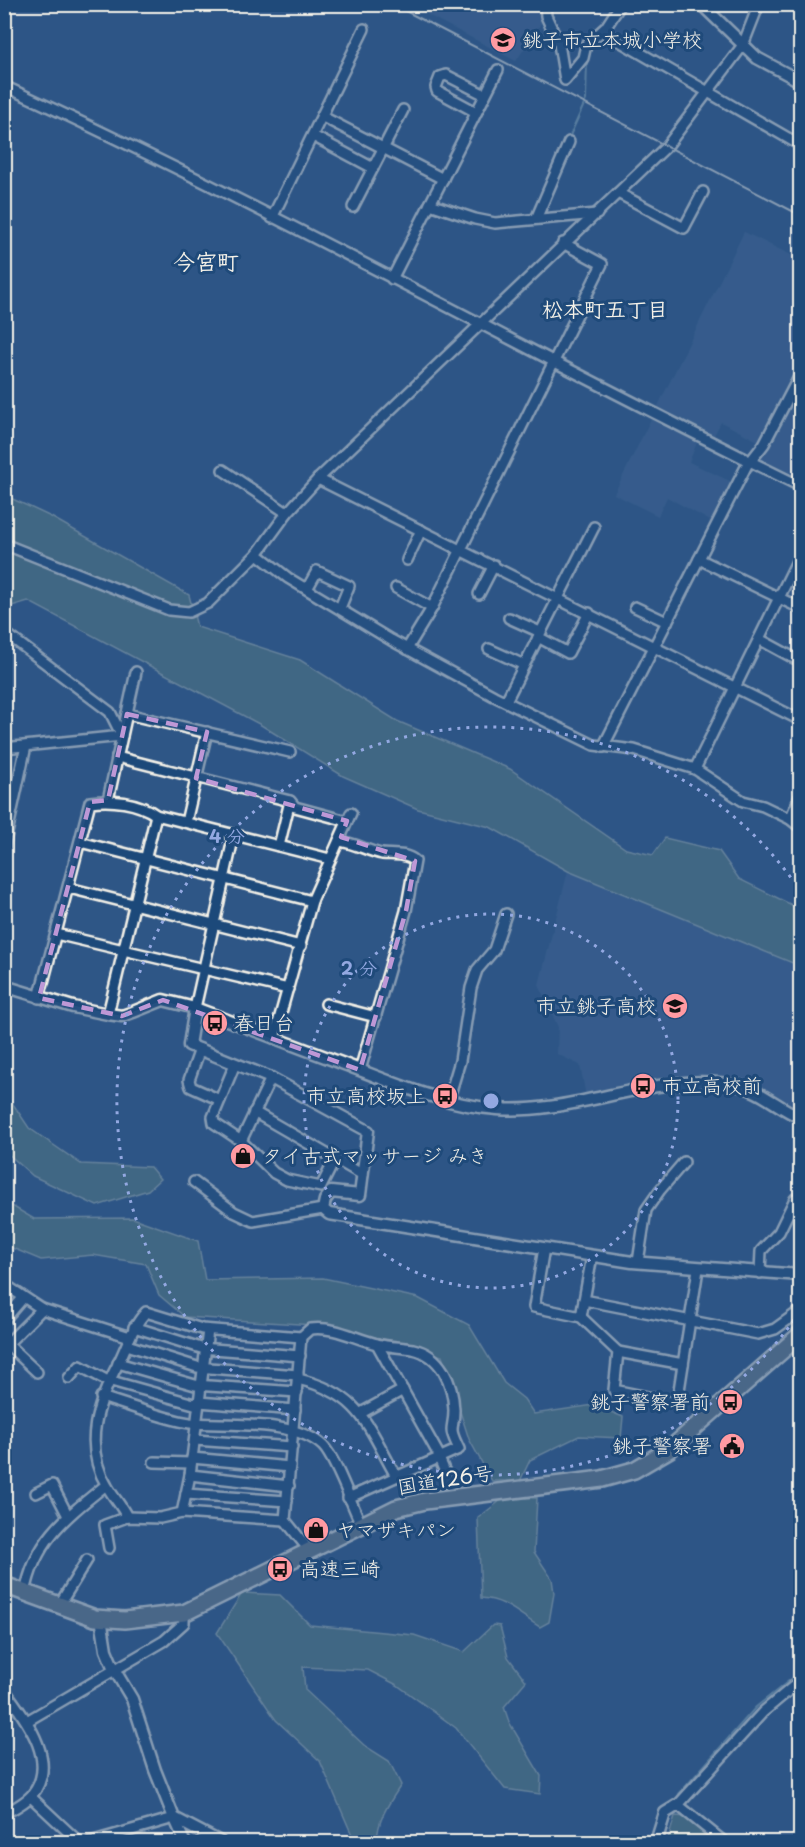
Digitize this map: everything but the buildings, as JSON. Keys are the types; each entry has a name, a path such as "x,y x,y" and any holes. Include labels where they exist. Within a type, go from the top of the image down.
{"highway":[{"name":"国道126号","path":"11,1590 58,1607 101,1618 153,1618 184,1613 396,1508 425,1501 602,1479 634,1470 670,1449 801,1335"}],"street":[{"path":"545,4 546,16 559,44 565,80 583,58 586,45 602,31 621,4"},
{"path":"701,4 743,45 773,68 801,81"},
{"path":"4,544 169,609 189,612 208,603 257,554 287,513 318,479 667,146 706,91 743,45 759,4"},
{"path":"272,218 364,29"},
{"path":"602,31 801,145"},
{"path":"392,279 498,70"},
{"path":"476,112 437,91 435,87 440,77 446,75 485,95"},
{"path":"4,86 272,218 553,363 801,486"},
{"path":"353,207 403,110"},
{"path":"323,117 443,179"},
{"path":"313,136 373,168"},
{"path":"536,219 569,142"},
{"path":"618,193 684,228 703,192"},
{"path":"430,204 495,224 597,214"},
{"path":"407,649 432,608 462,549 602,264 563,243"},
{"path":"603,747 750,461 764,444 801,375"},
{"path":"223,470 287,513"},
{"path":"318,479 801,720"},
{"path":"506,701 594,527"},
{"path":"407,560 421,530"},
{"path":"257,554 307,589 407,649 506,701 594,745 634,750 695,770 744,801 790,819 801,827"},
{"path":"695,770 801,555"},
{"path":"699,559 801,608"},
{"path":"479,594 494,566"},
{"path":"307,589 317,571 349,586 339,608"},
{"path":"396,588 432,608"},
{"path":"635,607 667,622"},
{"path":"509,618 568,653 589,613"},
{"path":"4,632 110,712 122,736"},
{"path":"759,639 794,658"},
{"path":"489,649 524,665"},
{"path":"108,800 136,672"},
{"path":"127,714 290,752"},
{"path":"186,822 207,732"},
{"path":"4,748 122,736"},
{"path":"4,847 26,746"},
{"path":"117,757 290,801 296,807 349,817 312,901 274,1038"},
{"path":"790,819 801,796"},
{"path":"39,998 90,802 108,800 330,859"},
{"path":"279,846 290,801"},
{"path":"108,1014 156,814"},
{"path":"234,835 195,1008 189,1045 271,1078 368,1131 360,1195 331,1192 325,1200 323,1209"},
{"path":"80,842 312,901"},
{"path":"339,842 353,843 379,853 410,856 415,861 406,911 360,1070"},
{"path":"69,888 301,946"},
{"path":"448,1101 460,1061 471,988 477,970 494,950 506,914"},
{"path":"56,934 203,971 288,989"},
{"path":"4,986 39,998 122,1016 162,1000 195,1008 448,1101 496,1109 526,1110 561,1107 663,1086 707,1082 746,1088 801,1117"},
{"path":"326,1004 376,1017"},
{"path":"200,1049 189,1080 190,1087 220,1100"},
{"path":"235,1064 213,1117 214,1123 241,1141 273,1173 287,1180 321,1187 335,1159"},
{"path":"241,1141 271,1078"},
{"path":"254,1112 363,1175"},
{"path":"638,1262 646,1210 684,1162"},
{"path":"194,1182 234,1212 253,1221 323,1209"},
{"path":"760,1273 761,1251 779,1232 795,1199 801,1198"},
{"path":"323,1209 328,1214 592,1256 698,1269 801,1275"},
{"path":"544,1248 534,1308 581,1317 618,1352 683,1364"},
{"path":"581,1317 592,1256"},
{"path":"618,1352 614,1390 677,1403 698,1269"},
{"path":"4,1284 42,1309 197,1367 298,1377 316,1383 340,1395 361,1413 396,1476"},
{"path":"4,1320 23,1298"},
{"path":"584,1300 758,1334 775,1329 801,1311"},
{"path":"38,1372 6,1344 42,1309"},
{"path":"127,1516 106,1485 95,1448 95,1421 101,1397 134,1327 146,1312 207,1329 301,1337"},
{"path":"134,1327 206,1348 300,1356"},
{"path":"309,1550 285,1520 301,1337 310,1329 328,1328 377,1344 416,1349 438,1361 451,1391 454,1410 449,1430 459,1449 348,1498"},
{"path":"182,1513 195,1440 207,1329"},
{"path":"377,1344 439,1457 450,1484"},
{"path":"118,1364 202,1386 297,1392"},
{"path":"69,1378 80,1365 104,1379 194,1404 200,1402 295,1410"},
{"path":"361,1413 403,1390"},
{"path":"101,1397 191,1423 197,1421 294,1430 323,1446 361,1524"},
{"path":"195,1440 292,1448"},
{"path":"154,1462 192,1460 290,1467"},
{"path":"190,1475 289,1486"},
{"path":"36,1493 52,1485 68,1516"},
{"path":"11,1590 29,1573 36,1557 55,1528 106,1485"},
{"path":"186,1494 287,1501"},
{"path":"109,1548 105,1525 127,1516 160,1518 182,1513 285,1520"},
{"path":"58,1607 87,1560"},
{"path":"27,1720 164,1641 184,1623 184,1613"},
{"path":"101,1618 103,1638 114,1669 132,1699 155,1770 184,1842"},
{"path":"656,1842 665,1813 678,1805 763,1712 801,1681"},
{"path":"4,1689 27,1720 40,1750 42,1765 40,1780 31,1797 4,1814"},
{"path":"31,1797 79,1842"},
{"path":"678,1805 724,1842"},
{"path":"90,1842 174,1818 220,1842"}],"highlighted area":[{"path":"127,714 207,732 196,778 347,821 341,837 415,861 406,911 360,1070 163,1000 122,1016 39,998 90,802 108,800"}],"shaded area":[{"name":"銚子市立本城小学校","path":"409,5 543,5 544,19 516,61"},
{"path":"744,232 793,256 800,242 800,482 762,463 761,458 766,448 760,442 721,422 712,439 656,410"},
{"path":"652,417 698,440 689,462 734,483 714,523 667,497 658,516 614,494"},
{"path":"800,561 800,604 783,595"},
{"name":"市立銚子高校","path":"568,871 800,966 800,1114 743,1083 586,1096 580,1065 557,1054 558,1027 539,985"}],"green space":[{"path":"4,495 51,517 189,595 197,627 300,660 397,721 510,769 626,849 653,855 665,838 719,851 739,879 800,909 800,966 568,871 490,827 418,809 343,776 261,725 28,601 5,608"},
{"path":"5,1092 29,1128 81,1164 150,1167 160,1179 148,1190 97,1206 33,1176 5,1151"},
{"path":"5,1202 34,1219 133,1218 198,1241 205,1280 323,1278 418,1298 469,1325 504,1383 524,1399 534,1414 594,1405 623,1417 621,1438 579,1436 530,1460 520,1481 492,1481 469,1439 442,1356 402,1343 315,1325 185,1317 159,1295 146,1264 93,1255 41,1260 5,1245"},
{"path":"505,1497 537,1498 534,1552 552,1579 554,1593 549,1622 540,1627 512,1608 490,1599 481,1598 478,1518"},
{"path":"242,1593 280,1595 310,1625 414,1635 464,1652 493,1625 500,1626 508,1657 526,1681 504,1707 509,1722 541,1776 540,1794 505,1789 456,1728 397,1685 368,1670 303,1667 305,1690 365,1746 389,1761 401,1785 381,1819 377,1842 355,1842 320,1761 276,1720 217,1633"},
{"path":"675,1816 688,1817 718,1842 667,1842"}],"waterway":[{"path":"615,21 623,8"},
{"path":"568,140 586,100 587,60"},
{"path":"677,1801 679,1794 756,1707 800,1672"},
{"path":"663,1842 671,1815"}],"railway":[{"path":"392,4 800,215"}],"place":[{"name":"銚子市立本城小学校","path":"503,40"},
{"name":"市立銚子高校","path":"675,1006"},
{"name":"春日台","path":"215,1023"},
{"name":"市立高校前","path":"643,1086"},
{"name":"市立高校坂上","path":"445,1096"},
{"name":"タイ古式マッサージ みき","path":"243,1156"},
{"name":"銚子警察署前","path":"730,1402"},
{"name":"銚子警察署","path":"732,1446"},
{"name":"ヤマザキパン","path":"316,1530"},
{"name":"高速三崎","path":"280,1569"}],"district":[{"name":"今宮町","path":"206,262"},
{"name":"松本町五丁目","path":"605,310"}]}
